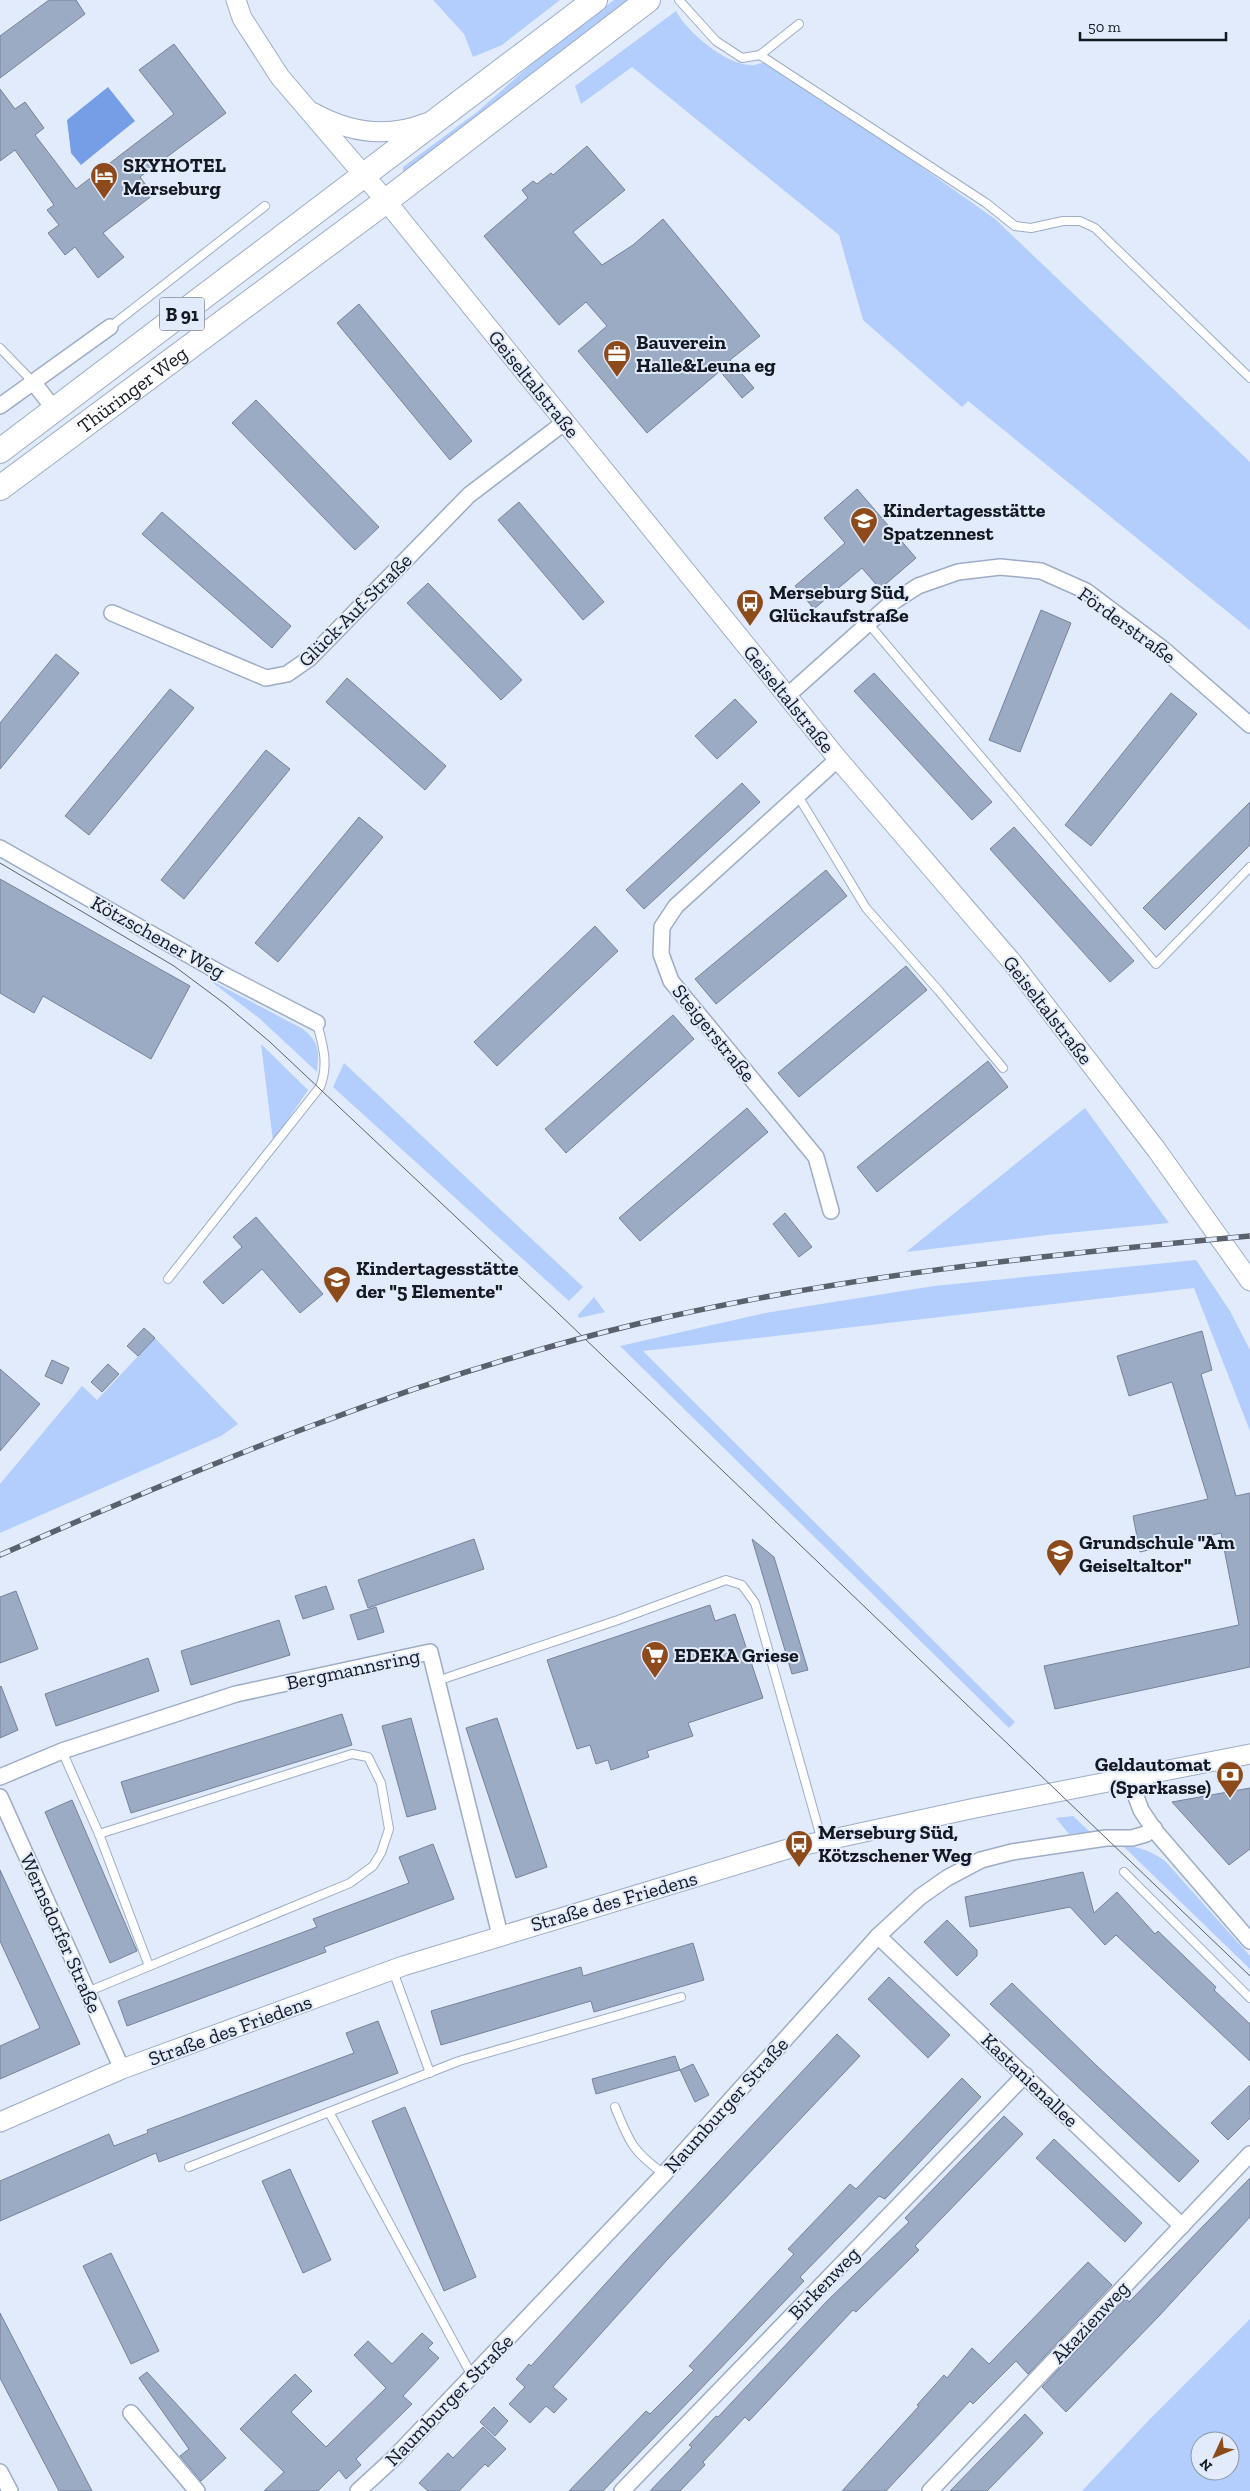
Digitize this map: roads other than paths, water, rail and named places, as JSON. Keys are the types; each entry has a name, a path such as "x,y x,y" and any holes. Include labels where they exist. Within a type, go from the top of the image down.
{"main road":[{"name":"B 91","path":"362,175 595,0"},
{"name":"B 91","path":"386,202 648,0"},
{"name":"Thüringer Weg","path":"0,451 362,175"},
{"name":"Thüringer Weg","path":"0,488 386,202"}],"street":[{"name":"Geiseltalstraße","path":"236,0 242,18 280,76 386,202 838,759 1012,962 1156,1149 1250,1281"},
{"path":"308,110 334,124 374,132 406,131 439,117"},
{"path":"0,406 110,327"},
{"path":"33,382 54,410"},
{"name":"Glück-Auf-Straße","path":"112,613 266,678 287,674 310,658 469,495 565,422"},
{"name":"Förderstraße","path":"787,696 890,604 918,586 958,572 1000,567 1041,571 1086,591 1163,649 1250,725"},
{"name":"Steigerstraße","path":"831,1211 816,1157 671,981 660,954 662,927 676,906 838,759"},
{"name":"Kötzschener Weg","path":"0,848 222,974 317,1023"},
{"name":"Bergmannsring","path":"0,1777 62,1751 236,1694 430,1652 500,1935"},
{"name":"Straße des Friedens","path":"0,2122 122,2069 392,1970 500,1935 791,1848 975,1808 1250,1754"},
{"path":"1129,1778 1141,1810 1154,1828 1250,1941"},
{"name":"Wernsdorfer Straße","path":"0,1797 122,2069"},
{"name":"Naumburger Straße","path":"358,2491 393,2459 664,2174 878,1936 920,1897 947,1878 981,1860 1012,1852 1106,1838 1132,1838 1146,1834 1154,1828"},
{"name":"Kastanienallee","path":"878,1936 1182,2226"},
{"name":"Birkenweg","path":"622,2491 1025,2075"},
{"name":"Akazienweg","path":"930,2491 1250,2154"},
{"path":"131,2413 197,2491"},
{"path":"0,2472 10,2491"}],"lane":[{"path":"679,0 716,41 730,52 742,58 760,55 799,24"},
{"path":"760,55 986,203 1015,226 1030,228 1063,221 1080,221 1095,228 1250,378"},
{"path":"110,327 265,206"},
{"path":"0,348 33,382"},
{"path":"868,623 1156,964 1250,867"},
{"path":"798,796 866,908 939,990 1003,1068"},
{"path":"168,1279 320,1087 325,1074 326,1062 317,1023"},
{"path":"437,1681 618,1620 726,1580 742,1585 754,1603 822,1841"},
{"path":"62,1751 99,1834 149,1966"},
{"path":"87,1992 350,1884 373,1866 381,1853 389,1829 381,1782 368,1757 352,1754 99,1834"},
{"path":"1124,1872 1250,1998"},
{"path":"392,1970 430,2072"},
{"path":"189,2167 459,2061 681,1997"},
{"path":"615,2107 630,2143 639,2156 664,2174"},
{"path":"329,2112 472,2376"}],"tram line":[{"path":"0,863 174,966 225,1004 270,1042 558,1313 1250,1976"}],"railway":[{"path":"0,1555 156,1488 313,1425 473,1370 555,1345 637,1324 713,1307 865,1280 1096,1251 1250,1236"}],"place":[{"name":"SKYHOTEL Merseburg","path":"104,200"},
{"name":"Bauverein Halle&Leuna eg","path":"617,378"},
{"name":"Kindertagesstätte Spatzennest","path":"864,545"},
{"name":"Merseburg Süd, Glückaufstraße","path":"750,627"},
{"name":"Kindertagesstätte der \"5 Elemente\"","path":"337,1304"},
{"name":"Grundschule \"Am Geiseltaltor\"","path":"1060,1577"},
{"name":"EDEKA Griese","path":"655,1679"},
{"name":"Geldautomat (Sparkasse)","path":"1230,1799"},
{"name":"Merseburg Süd, Kötzschener Weg","path":"799,1868"}]}
